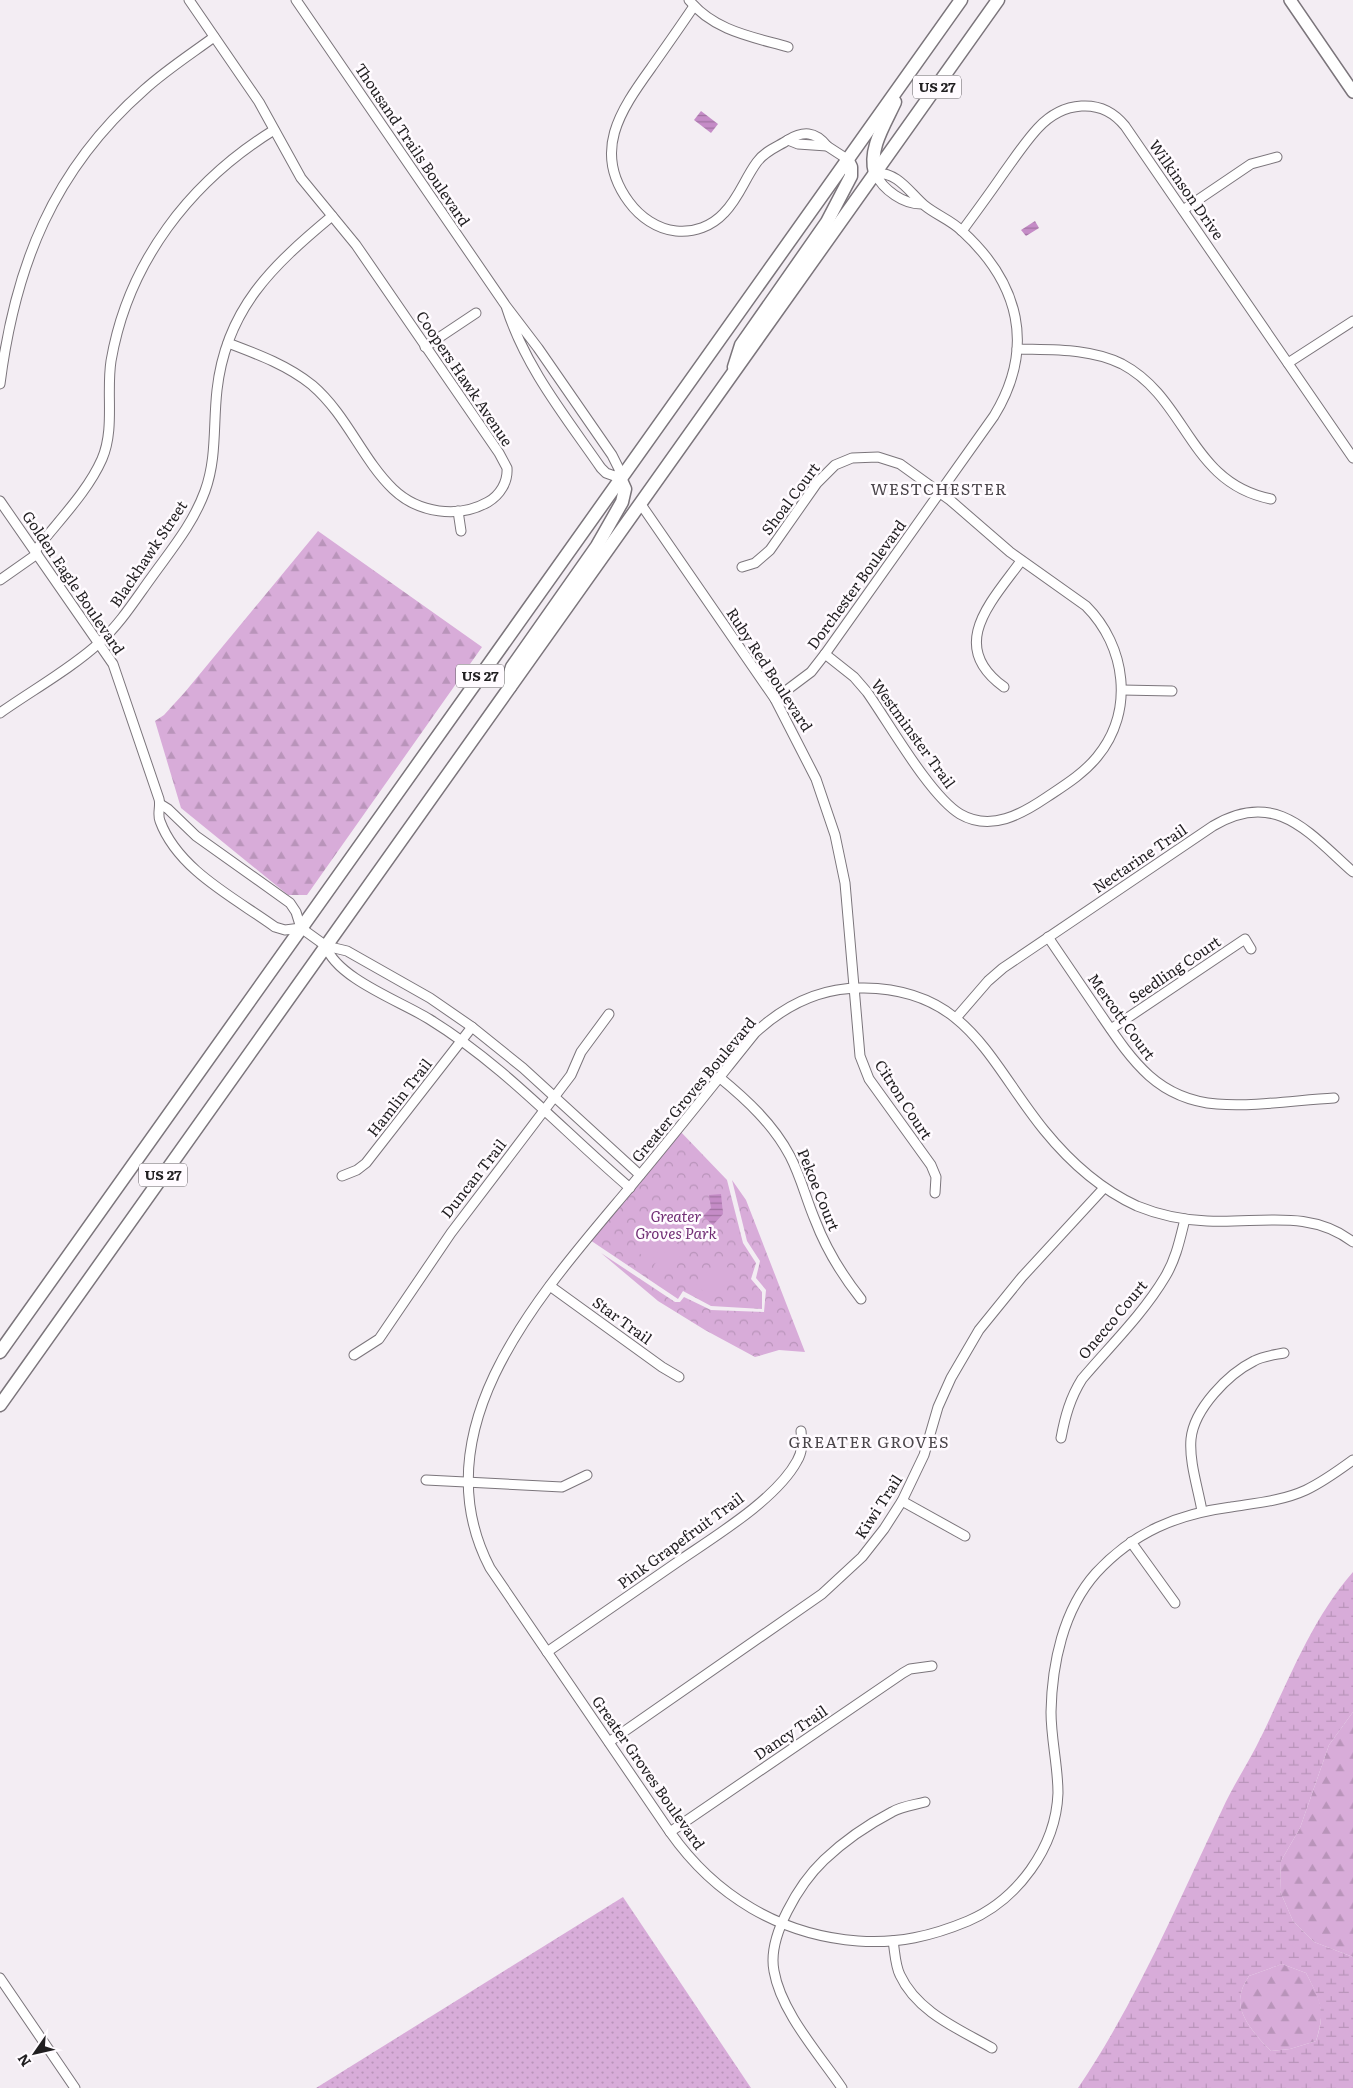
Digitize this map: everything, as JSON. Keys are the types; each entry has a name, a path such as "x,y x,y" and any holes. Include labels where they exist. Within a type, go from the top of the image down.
{"highway":[{"name":"US 27","path":"0,1352 961,0"},
{"name":"US 27","path":"0,1405 998,0"},
{"path":"875,173 872,164 874,151 905,79"},
{"path":"734,372 735,359 741,345 823,230 849,182 852,171 847,159"},
{"path":"510,687 509,676 512,667 595,551 622,502 625,489 620,478"}],"main road":[{"path":"1290,0 1353,92"}],"street":[{"name":"Coopers Hawk Avenue","path":"189,0 259,102 301,178 356,245 507,468 506,481 495,497 480,506 444,512 428,509 399,494 382,476 335,409 317,390 282,365 228,343"},
{"name":"Thousand Trails Boulevard","path":"296,0 506,306 617,462 620,478"},
{"path":"788,47 727,29 712,21 692,3 629,99 616,124 612,140 612,158 615,174 625,197 643,217 659,227 682,231 704,227 717,220 729,208 763,156 797,134 815,134 827,146 847,159"},
{"path":"0,384 11,314 28,258 54,202 100,134 145,89 214,37"},
{"name":"Wilkinson Drive","path":"962,231 1038,128 1057,113 1080,105 1102,108 1119,118 1353,458"},
{"path":"0,580 36,553 101,460 108,436 110,382 114,349 127,306 144,265 159,238 192,196 231,159 274,130"},
{"path":"1183,210 1251,164 1277,157"},
{"path":"875,173 883,186 903,200 923,204"},
{"name":"Dorchester Boulevard","path":"775,699 810,672 826,654 1002,401 1012,378 1017,348 1016,320 1007,288 992,263 962,231 923,204 916,194 894,178 885,174 875,173"},
{"name":"Blackhawk Street","path":"0,712 99,643 124,617 173,548 201,500 212,465 216,440 217,392 228,343 243,308 263,279 290,251 332,216"},
{"name":"Thousand Trails Boulevard","path":"506,306 525,355 567,420 600,468 606,473 620,478"},
{"path":"426,347 476,313"},
{"path":"1288,363 1353,321"},
{"path":"1017,348 1087,353 1104,357 1128,368 1160,395 1215,472 1238,488 1271,499"},
{"path":"567,420 581,410"},
{"name":"Westminster Trail","path":"826,654 854,677 867,692 936,792 960,814 977,821 998,821 1022,814 1086,769 1101,752 1113,731 1120,709 1122,690 1119,662 1114,645 1096,616 1086,606 1021,561 968,514 900,464 889,460 866,457"},
{"name":"Shoal Court","path":"742,567 755,563 770,550 825,474 843,461 866,457"},
{"name":"Golden Eagle Boulevard","path":"0,500 99,643 119,678 160,804 160,822 179,852 192,867 275,927 285,930 301,928"},
{"name":"Ruby Red Boulevard","path":"640,503 775,699 816,779 835,835 846,892 854,988"},
{"path":"458,511 461,531"},
{"path":"1004,687 983,667 976,648 976,635 984,612 1021,561"},
{"path":"1122,690 1172,691"},
{"path":"160,804 168,809 196,836 290,903 296,912 301,928"},
{"name":"Nectarine Trail","path":"956,1018 988,981 1048,937 1213,826 1241,814 1266,813 1297,822 1314,835 1353,872"},
{"name":"Greater Groves Boulevard","path":"301,928 326,946 347,951 430,998 472,1027 555,1098 640,1175"},
{"name":"Mercott Court","path":"1048,937 1111,1030 1141,1070 1162,1086 1183,1097 1202,1102 1226,1104 1334,1098"},
{"name":"Seedling Court","path":"1111,1030 1245,939 1251,948"},
{"name":"Greater Groves Boulevard","path":"326,946 337,965 462,1040 630,1188"},
{"name":"Greater Groves Boulevard","path":"1353,1242 1327,1228 1292,1219 1224,1222 1185,1219 1139,1206 1104,1188 1076,1166 1058,1147 986,1048 956,1018 933,1004 905,993 885,989 854,988 803,1000 785,1009 755,1033 630,1188 566,1262 506,1354 478,1415 470,1448 467,1483 471,1516 482,1551 496,1577 688,1856 718,1886 745,1906 781,1924 844,1940 893,1942 920,1938 950,1928 992,1908 1016,1888 1039,1856 1052,1826 1058,1795 1051,1714 1054,1675 1061,1641 1070,1615 1085,1587 1097,1573 1131,1542 1176,1518 1202,1511 1260,1503 1304,1491 1326,1479 1353,1460"},
{"name":"Citron Court","path":"854,988 858,1047 863,1064 869,1078 931,1165 936,1177 936,1193"},
{"name":"Duncan Trail","path":"354,1355 379,1339 451,1233 572,1075 581,1052 609,1014"},
{"name":"Hamlin Trail","path":"342,1176 357,1170 366,1163 472,1027"},
{"name":"Pekoe Court","path":"719,1077 756,1110 783,1144 800,1176 824,1241 845,1278 860,1299"},
{"name":"Kiwi Trail","path":"609,1742 822,1594 862,1556 884,1529 902,1501 924,1455 938,1407 964,1354 994,1311 1104,1188"},
{"name":"Onecco Court","path":"1061,1438 1065,1415 1074,1391 1165,1277 1180,1241 1185,1219"},
{"name":"Star Trail","path":"550,1286 662,1367 679,1377"},
{"path":"1202,1511 1190,1449 1197,1417 1211,1397 1246,1366 1265,1356 1284,1353"},
{"name":"Pink Grapefruit Trail","path":"547,1652 692,1552 761,1501 790,1472 797,1461 802,1445 801,1431"},
{"path":"426,1480 562,1487 587,1475"},
{"path":"902,1501 965,1536"},
{"path":"1131,1542 1175,1603"},
{"name":"Dancy Trail","path":"670,1832 903,1673 932,1666"},
{"path":"842,2088 788,2009 778,1988 773,1960 781,1924 804,1885 825,1859 893,1811 925,1802"},
{"path":"893,1942 900,1975 915,1998 937,2016 992,2048"},
{"path":"0,1978 75,2088"}],"green space":[{"path":"318,531 482,647 307,895 288,895 181,808 155,721 164,715 185,692"},
{"name":"Greater Groves Park","path":"679,1130 727,1180 743,1243 756,1263 751,1279 762,1292 762,1309 711,1306 683,1291 678,1299 587,1238"},
{"path":"732,1180 746,1200 805,1352 779,1350 755,1357 705,1330 658,1301 601,1253 675,1302 680,1302 684,1297 711,1310 764,1312 766,1290 756,1278 760,1261 747,1241"},
{"path":"658,1229 670,1237 650,1262 639,1253"},
{"path":"674,1241 685,1250 665,1274 654,1265"},
{"path":"718,1259 734,1273 712,1299 696,1285"},
{"path":"1353,1572 1353,1712 1329,1745 1300,1828 1281,1861 1280,1891 1293,1921 1314,1942 1353,1957 1353,2088 1078,2088 1138,1987 1226,1802 1256,1747 1299,1656 1337,1591","holes":["1282,1964 1306,1973 1320,2006 1321,2022 1316,2041 1290,2049 1271,2051 1254,2033 1244,2017 1240,2002 1243,1987 1249,1976"]},
{"path":"1353,1712 1353,1957 1314,1942 1293,1921 1280,1891 1281,1861 1300,1828 1329,1745"},
{"path":"623,1897 751,2088 316,2088"},
{"path":"1282,1964 1306,1973 1320,2005 1321,2021 1316,2041 1290,2049 1271,2051 1254,2033 1244,2017 1241,2010 1241,1994 1249,1976"}],"shaded area":[{"path":"701,111 718,124 711,133 694,120"},
{"path":"1035,221 1039,228 1026,236 1021,230"},
{"path":"721,1194 723,1214 713,1225 703,1216 711,1208 709,1195"}],"district":[{"name":"WESTCHESTER","path":"939,489"},
{"name":"GREATER GROVES","path":"869,1442"}]}
